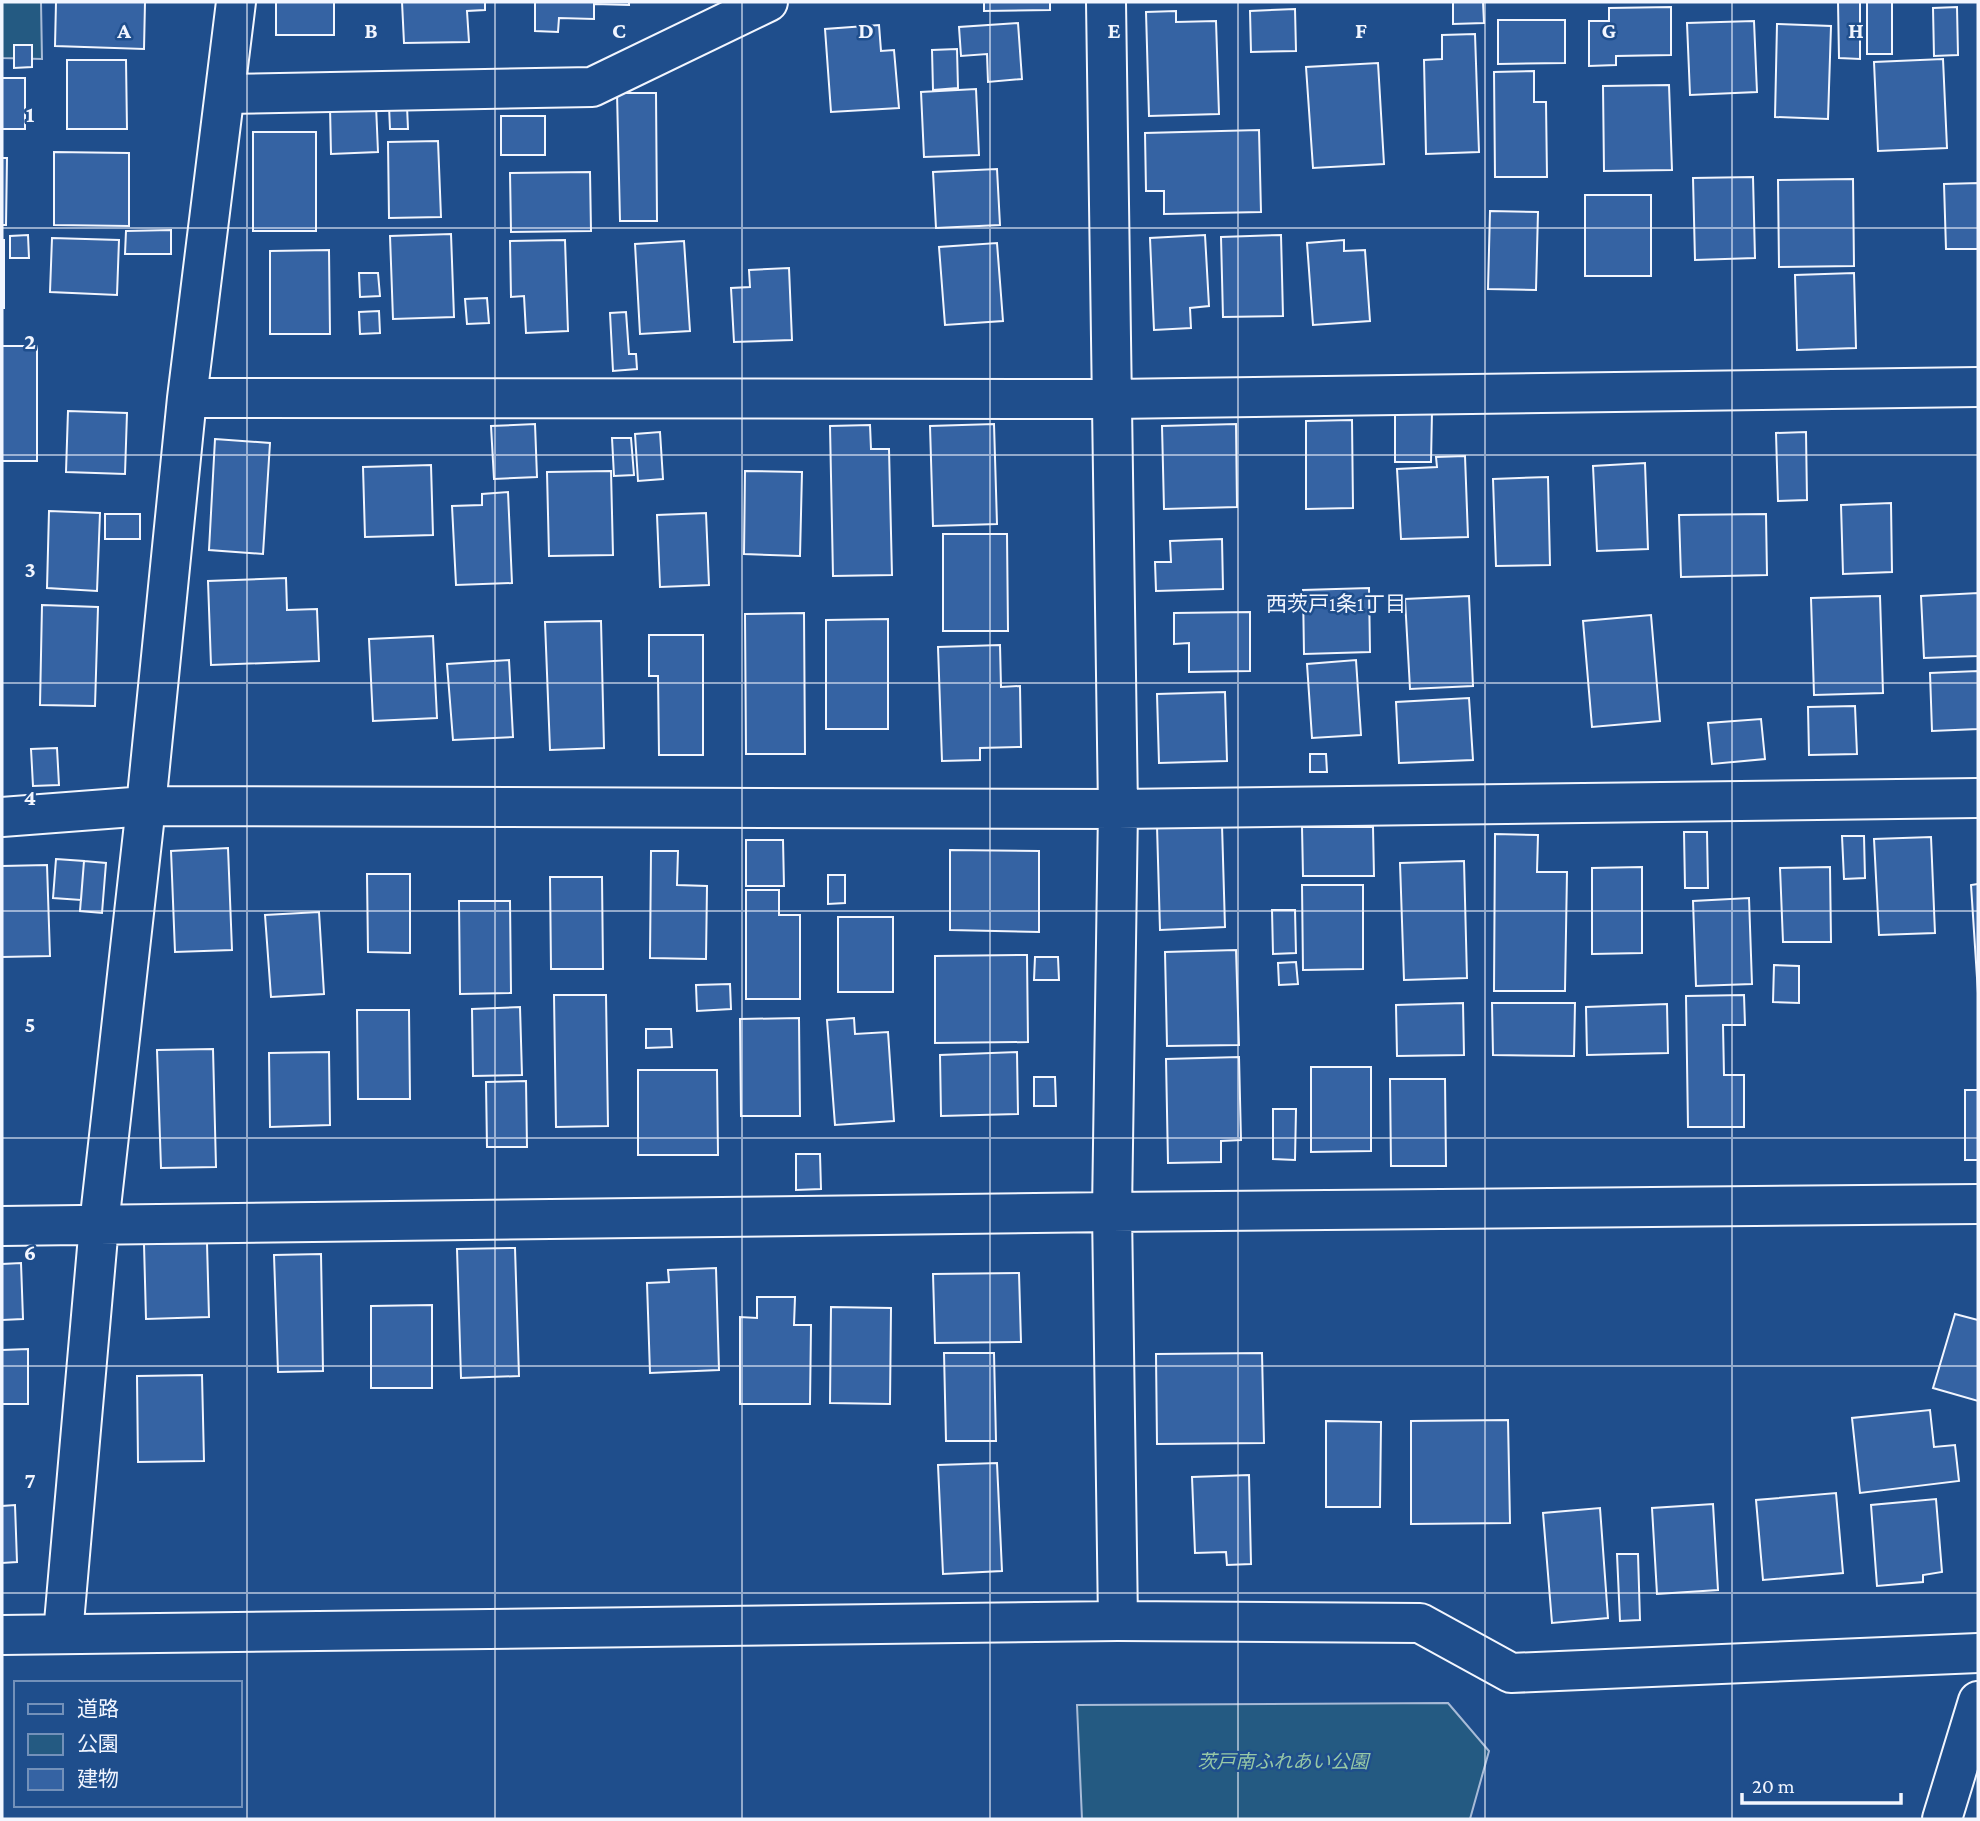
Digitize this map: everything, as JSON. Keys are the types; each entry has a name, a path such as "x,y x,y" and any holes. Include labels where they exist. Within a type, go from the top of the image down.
{"street":[{"path":"62,1634 99,1225 146,806 187,398 236,2"},
{"path":"225,94 592,87 768,2"},
{"path":"1107,2 1118,809 1112,1212 1118,1621"},
{"path":"187,398 1113,399 1978,387"},
{"path":"2,817 146,806 1118,809 1978,798"},
{"path":"2,1226 1978,1204"},
{"path":"2,1635 1118,1621 1420,1623 1511,1673 1978,1653"},
{"path":"1942,1819 1978,1701"}],"green space":[{"path":"2,2 41,2 42,59 2,58"},
{"name":"茨戸南ふれあい公園","path":"1448,1703 1489,1751 1470,1819 1082,1819 1077,1705"}],"building":[{"path":"56,2 145,2 144,49 55,46"},
{"path":"276,2 334,2 334,35 276,35"},
{"path":"402,2 485,2 485,10 467,11 469,42 404,43"},
{"path":"535,2 629,2 629,5 594,4 594,19 559,18 558,32 535,31"},
{"path":"984,2 1050,2 1050,10 984,11"},
{"path":"1453,2 1483,2 1484,23 1453,24"},
{"path":"1838,2 1860,2 1860,59 1839,58"},
{"path":"1867,2 1892,2 1892,54 1867,54"},
{"path":"1671,7 1671,55 1616,56 1616,65 1589,66 1589,21 1609,21 1609,8"},
{"path":"1957,7 1958,55 1934,56 1933,8"},
{"path":"1295,9 1296,51 1251,52 1250,11"},
{"path":"1176,11 1176,22 1216,21 1219,114 1149,116 1146,12"},
{"path":"1498,20 1565,20 1565,63 1498,64"},
{"path":"1754,21 1757,92 1690,95 1687,23"},
{"path":"1018,23 1022,79 988,82 987,54 961,56 959,27"},
{"path":"1777,24 1831,26 1828,119 1775,117"},
{"path":"879,25 881,51 894,50 899,108 831,112 825,29"},
{"path":"1475,34 1479,152 1426,154 1424,60 1442,59 1442,35"},
{"path":"14,45 32,45 32,67 14,68"},
{"path":"957,49 958,88 933,90 932,50"},
{"path":"1943,59 1947,148 1878,151 1874,62"},
{"path":"67,60 126,60 127,129 67,129"},
{"path":"1378,63 1384,164 1313,168 1306,67"},
{"path":"1534,71 1534,102 1546,102 1547,177 1495,177 1494,72"},
{"path":"2,78 25,78 25,129 2,129"},
{"path":"1669,85 1672,170 1604,171 1603,86"},
{"path":"976,89 979,155 924,157 921,92"},
{"path":"617,93 656,93 657,221 620,221"},
{"path":"376,105 378,152 331,154 330,107"},
{"path":"389,106 407,106 408,129 390,129"},
{"path":"501,116 545,116 545,155 501,155"},
{"path":"1259,130 1261,212 1164,214 1164,191 1146,191 1145,133"},
{"path":"253,132 316,132 316,231 253,231"},
{"path":"438,141 441,217 389,218 388,142"},
{"path":"54,152 129,153 129,226 54,225"},
{"path":"2,158 7,158 6,225 2,225"},
{"path":"997,169 1000,225 936,228 933,172"},
{"path":"590,172 591,231 511,232 510,173"},
{"path":"1753,177 1755,258 1695,260 1693,178"},
{"path":"1853,179 1854,266 1779,267 1778,180"},
{"path":"1978,183 1978,249 1946,249 1944,184"},
{"path":"1585,195 1651,195 1651,276 1585,276"},
{"path":"1490,211 1538,212 1536,290 1488,289"},
{"path":"171,230 171,254 125,254 126,231"},
{"path":"451,234 454,317 393,319 390,236"},
{"path":"28,235 29,258 10,258 10,236"},
{"path":"1205,235 1209,306 1190,308 1191,328 1154,330 1150,238"},
{"path":"1281,235 1283,316 1223,317 1221,237"},
{"path":"52,238 119,240 117,295 50,292"},
{"path":"4,240 4,308 2,308"},
{"path":"565,240 568,331 526,333 524,296 511,297 510,241"},
{"path":"1344,240 1344,251 1365,250 1370,321 1313,325 1307,243"},
{"path":"684,241 690,331 640,334 635,244"},
{"path":"997,243 1003,321 945,325 939,247"},
{"path":"329,250 330,334 270,334 270,251"},
{"path":"789,268 792,340 734,342 731,288 750,287 749,270"},
{"path":"359,273 378,273 380,296 360,297"},
{"path":"1854,273 1856,348 1797,350 1795,275"},
{"path":"487,298 489,323 467,324 465,299"},
{"path":"379,311 380,333 360,334 359,312"},
{"path":"626,312 629,354 636,354 637,369 613,371 610,313"},
{"path":"2,346 37,346 37,461 2,461"},
{"path":"68,411 127,413 125,474 66,472"},
{"path":"1432,412 1431,462 1395,462 1395,413"},
{"path":"1352,420 1353,508 1306,509 1306,421"},
{"path":"535,424 537,477 494,479 491,426"},
{"path":"994,424 997,524 933,526 930,426"},
{"path":"1236,424 1237,507 1164,509 1162,426"},
{"path":"870,425 871,449 889,449 892,575 833,576 830,426"},
{"path":"660,432 663,479 638,481 635,434"},
{"path":"1806,432 1807,500 1778,501 1776,433"},
{"path":"612,438 631,438 634,475 614,476"},
{"path":"215,439 270,443 263,554 209,550"},
{"path":"1465,456 1468,537 1401,539 1397,469 1437,467 1436,457"},
{"path":"1645,463 1648,549 1597,551 1593,466"},
{"path":"431,465 433,535 365,537 363,467"},
{"path":"611,471 613,555 549,556 547,472"},
{"path":"745,471 802,472 800,556 744,554"},
{"path":"1548,477 1550,565 1496,566 1493,479"},
{"path":"508,492 512,583 456,585 452,506 482,505 482,494"},
{"path":"1891,503 1892,572 1843,574 1841,505"},
{"path":"49,511 100,513 97,591 47,588"},
{"path":"706,513 709,585 660,587 657,515"},
{"path":"105,514 140,514 140,539 105,539"},
{"path":"1766,514 1767,575 1681,577 1679,515"},
{"path":"943,534 1007,534 1008,631 943,631"},
{"path":"1222,539 1223,589 1156,591 1155,562 1171,562 1170,541"},
{"path":"286,578 287,610 317,609 319,661 211,665 208,581"},
{"path":"1369,588 1370,652 1304,654 1303,590"},
{"path":"1978,593 1978,656 1924,658 1921,596"},
{"path":"1469,596 1473,686 1410,689 1405,599"},
{"path":"1880,596 1883,693 1814,695 1811,598"},
{"path":"42,605 98,607 95,706 40,705"},
{"path":"1250,612 1250,671 1189,672 1189,643 1174,644 1174,613"},
{"path":"804,613 805,754 746,754 745,614"},
{"path":"1651,615 1660,721 1592,727 1583,621"},
{"path":"888,619 888,729 826,729 826,620"},
{"path":"601,621 604,748 550,750 545,622"},
{"path":"649,635 703,635 703,755 659,755 658,676 649,676"},
{"path":"433,636 437,718 373,721 369,639"},
{"path":"1000,645 1001,687 1020,686 1021,747 980,748 980,760 942,761 938,647"},
{"path":"509,660 513,737 453,740 447,664"},
{"path":"1356,660 1361,735 1312,738 1307,664"},
{"path":"1978,671 1978,729 1932,731 1930,673"},
{"path":"1225,692 1227,761 1159,763 1157,694"},
{"path":"1469,698 1473,760 1399,763 1396,702"},
{"path":"1855,706 1857,754 1809,755 1808,707"},
{"path":"1761,719 1765,759 1712,764 1708,723"},
{"path":"57,748 59,785 33,786 31,749"},
{"path":"1310,754 1326,754 1327,772 1310,772"},
{"path":"1222,825 1225,927 1160,930 1157,826"},
{"path":"1302,827 1373,827 1374,876 1303,876"},
{"path":"1684,832 1707,832 1708,888 1685,888"},
{"path":"1495,834 1538,835 1537,872 1567,872 1565,991 1494,991"},
{"path":"1842,836 1864,836 1865,878 1844,879"},
{"path":"1931,837 1935,933 1879,935 1874,839"},
{"path":"746,840 783,840 784,886 746,886"},
{"path":"228,848 232,950 175,952 171,851"},
{"path":"950,850 1039,851 1039,932 950,930"},
{"path":"651,851 678,851 677,885 707,886 706,959 650,958"},
{"path":"56,859 84,861 81,900 53,898"},
{"path":"84,861 106,863 102,913 80,911"},
{"path":"1464,861 1467,978 1404,980 1400,863"},
{"path":"47,865 50,956 2,957 2,866"},
{"path":"1642,867 1642,953 1592,954 1592,868"},
{"path":"1830,867 1831,942 1783,942 1780,868"},
{"path":"367,874 410,874 410,953 368,952"},
{"path":"828,875 845,875 845,903 828,904"},
{"path":"550,877 602,877 603,969 551,969"},
{"path":"1978,884 1978,993 1971,885"},
{"path":"1302,885 1363,885 1363,969 1303,970"},
{"path":"746,890 779,890 779,915 800,915 800,999 746,999"},
{"path":"1749,898 1752,984 1696,986 1693,901"},
{"path":"459,901 510,901 511,993 460,994"},
{"path":"1272,910 1295,910 1296,953 1273,954"},
{"path":"319,912 324,994 271,997 265,915"},
{"path":"838,917 893,917 893,992 838,992"},
{"path":"1236,950 1239,1045 1167,1046 1165,952"},
{"path":"1027,955 1028,1042 935,1043 935,956"},
{"path":"1035,957 1058,957 1059,980 1034,980"},
{"path":"1296,962 1298,984 1279,985 1278,963"},
{"path":"1774,965 1799,966 1799,1003 1773,1002"},
{"path":"730,984 731,1009 697,1011 696,985"},
{"path":"554,995 606,995 608,1126 556,1127"},
{"path":"1744,995 1745,1025 1723,1025 1724,1075 1744,1075 1744,1127 1688,1127 1686,996"},
{"path":"1463,1003 1464,1055 1397,1056 1396,1005"},
{"path":"1492,1003 1575,1003 1574,1056 1493,1055"},
{"path":"1667,1004 1668,1053 1587,1055 1586,1007"},
{"path":"520,1007 522,1075 473,1076 472,1009"},
{"path":"357,1010 409,1010 410,1099 358,1099"},
{"path":"799,1018 800,1116 741,1116 740,1019"},
{"path":"854,1018 855,1034 888,1032 894,1121 835,1125 827,1020"},
{"path":"646,1029 671,1029 672,1047 646,1048"},
{"path":"213,1049 216,1167 161,1168 157,1050"},
{"path":"329,1052 330,1125 270,1127 269,1053"},
{"path":"1017,1052 1018,1114 941,1116 940,1055"},
{"path":"1239,1057 1241,1140 1221,1141 1221,1162 1168,1163 1166,1059"},
{"path":"1311,1067 1371,1067 1371,1151 1311,1152"},
{"path":"638,1070 717,1070 718,1155 638,1155"},
{"path":"1034,1077 1055,1077 1056,1106 1034,1106"},
{"path":"1390,1079 1445,1079 1446,1166 1391,1166"},
{"path":"526,1081 527,1147 487,1147 486,1082"},
{"path":"1965,1090 1978,1090 1978,1160 1965,1160"},
{"path":"1273,1109 1296,1109 1295,1160 1273,1159"},
{"path":"796,1154 820,1154 821,1189 796,1190"},
{"path":"207,1243 209,1317 146,1319 144,1244"},
{"path":"515,1248 519,1376 461,1378 457,1249"},
{"path":"321,1254 323,1371 278,1372 274,1255"},
{"path":"21,1263 23,1319 2,1320 2,1264"},
{"path":"716,1268 719,1370 650,1373 647,1283 669,1282 668,1270"},
{"path":"1019,1273 1021,1342 935,1343 933,1274"},
{"path":"757,1297 795,1297 794,1325 811,1325 810,1404 740,1404 740,1317 757,1318"},
{"path":"432,1305 432,1388 371,1388 371,1306"},
{"path":"831,1307 891,1308 890,1404 830,1403"},
{"path":"1955,1314 1978,1320 1978,1401 1933,1388"},
{"path":"28,1349 28,1404 2,1404 2,1350"},
{"path":"944,1353 994,1353 996,1441 946,1441"},
{"path":"1262,1353 1264,1443 1157,1444 1156,1354"},
{"path":"202,1375 204,1461 138,1462 137,1376"},
{"path":"1930,1410 1934,1447 1955,1445 1959,1481 1860,1493 1852,1418"},
{"path":"1508,1420 1510,1523 1411,1524 1411,1421"},
{"path":"1326,1421 1381,1422 1380,1507 1326,1507"},
{"path":"997,1463 1002,1571 943,1574 938,1465"},
{"path":"1249,1475 1251,1564 1227,1565 1226,1552 1195,1553 1192,1477"},
{"path":"1836,1493 1843,1573 1763,1580 1756,1500"},
{"path":"1936,1499 1942,1572 1923,1575 1923,1582 1877,1586 1871,1505"},
{"path":"1713,1504 1718,1590 1657,1594 1652,1508"},
{"path":"15,1505 17,1562 2,1563 2,1506"},
{"path":"1600,1508 1608,1618 1552,1623 1543,1513"},
{"path":"1617,1554 1638,1554 1640,1620 1620,1621"}],"district":[{"name":"西茨戸1条1丁目","path":"1336,604"}]}
